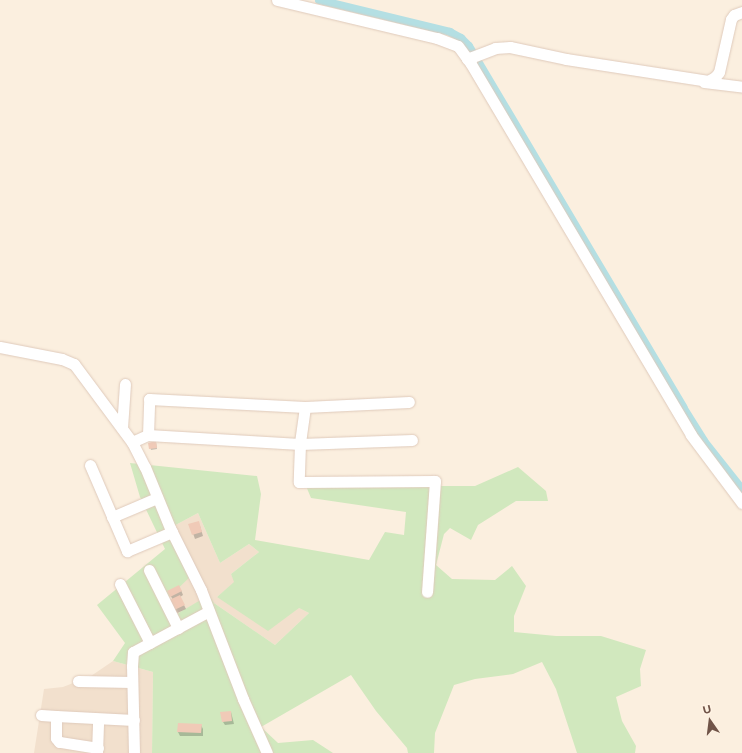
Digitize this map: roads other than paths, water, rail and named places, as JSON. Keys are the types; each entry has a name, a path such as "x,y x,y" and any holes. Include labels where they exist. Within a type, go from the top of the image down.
{"street":[{"path":"277,0 448,42 458,46 473,56 691,435 742,503"},
{"path":"702,81 711,80 718,72 731,19 734,15 742,12"},
{"path":"473,56 497,48 510,47 566,59 742,87"},
{"path":"0,347 74,364 132,442 145,467 172,532 209,611 243,699 267,753"},
{"path":"122,428 125,384"},
{"path":"148,435 149,399 304,407 409,402"},
{"path":"304,407 300,444 299,482 434,481 427,592"},
{"path":"132,442 148,435 300,444 412,440"},
{"path":"90,465 127,551 172,532"},
{"path":"112,517 157,498"},
{"path":"149,570 178,628"},
{"path":"120,584 150,643"},
{"path":"134,753 132,682 133,652 209,611"},
{"path":"78,682 132,682"},
{"path":"42,715 134,720"},
{"path":"56,716 56,738 59,742 98,750 98,719"}],"waterway":[{"path":"319,0 450,32 461,38 469,46 683,407 704,441 742,489"}]}
